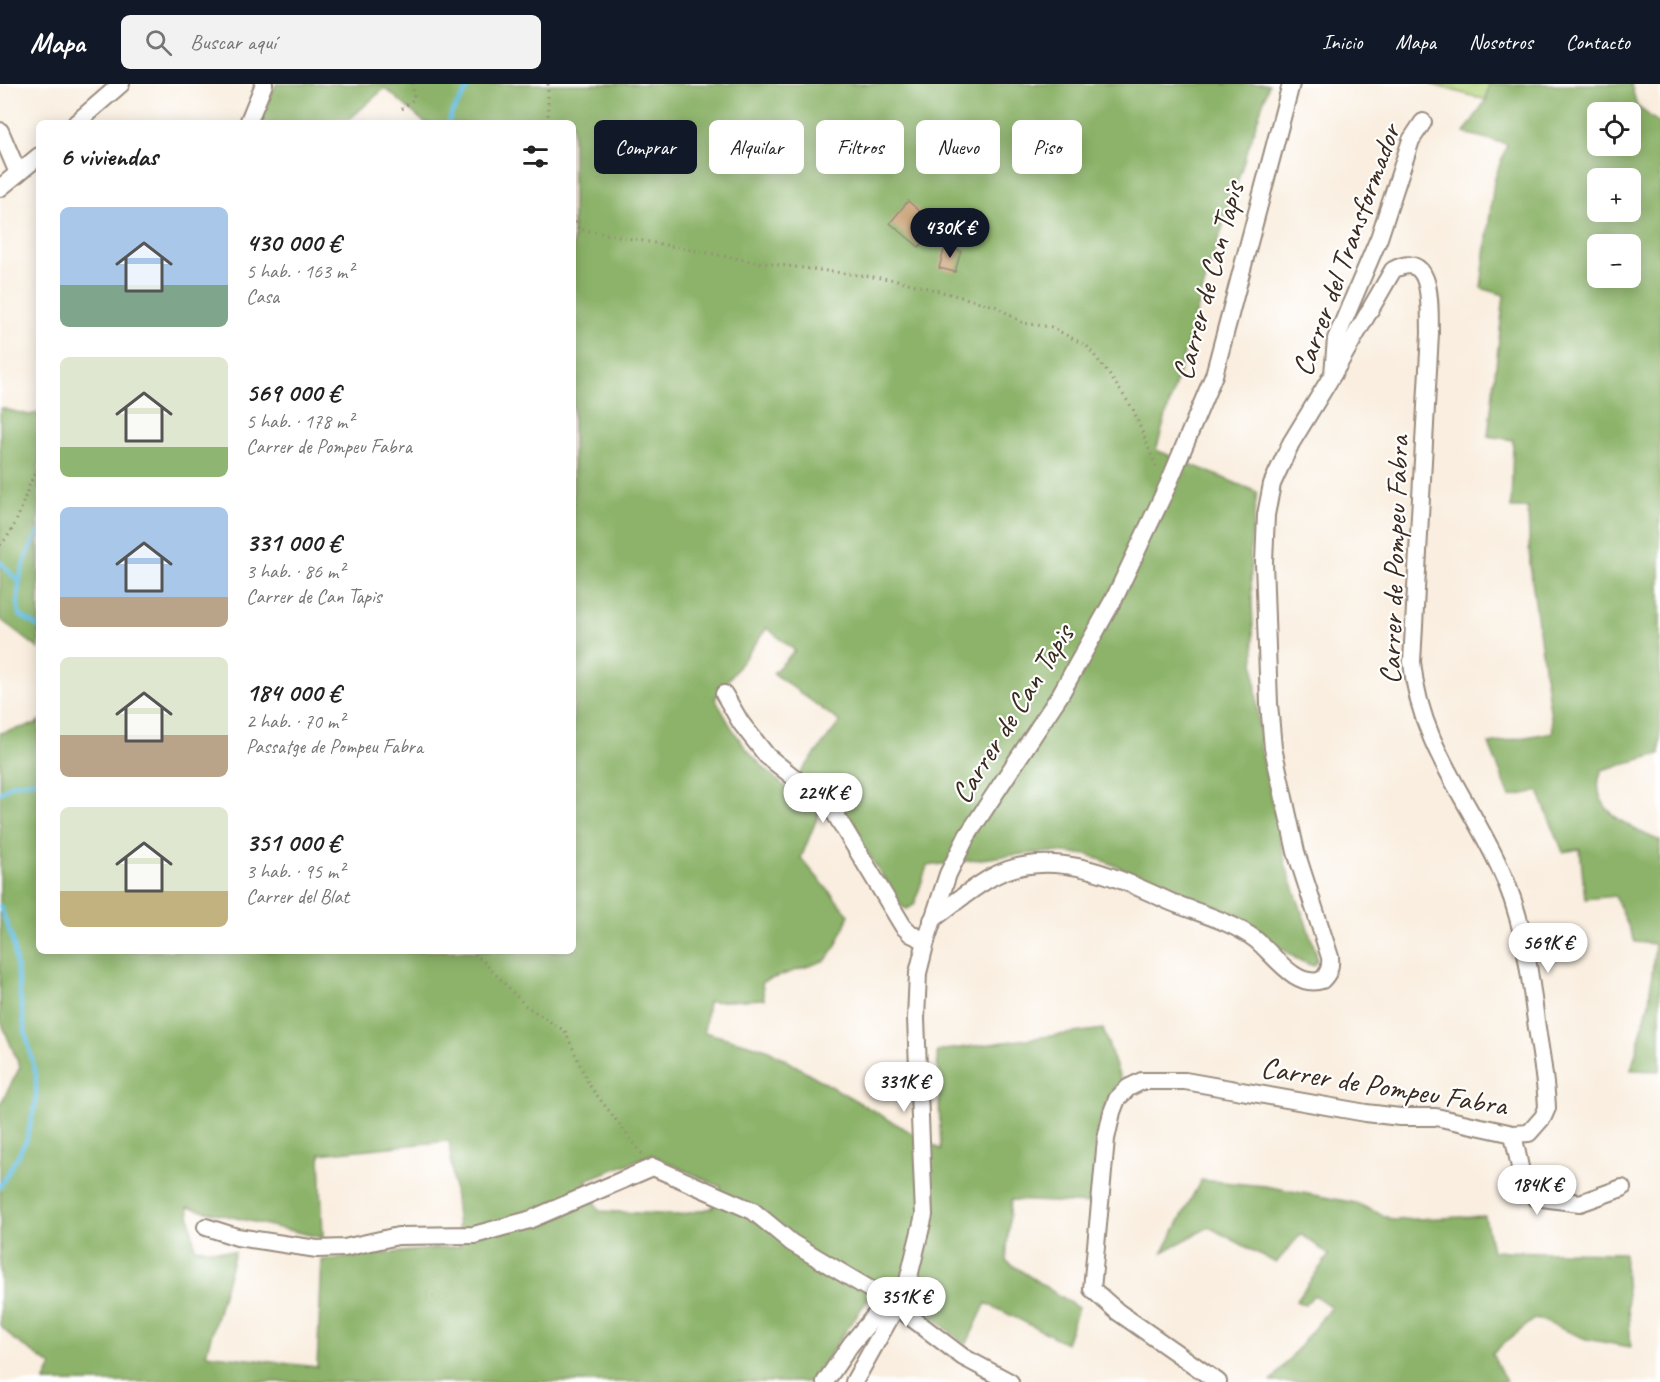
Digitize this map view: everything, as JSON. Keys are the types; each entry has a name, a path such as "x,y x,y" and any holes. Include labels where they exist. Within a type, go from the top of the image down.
{"street":[{"path":"78,120 103,90 121,84"},
{"path":"249,120 264,84"},
{"name":"Carrer de Can Tapis","path":"854,1382 893,1304 906,1289 916,1256 924,1215 916,1019 918,973 932,920 948,874 967,836 1060,695 1116,595 1167,487 1214,375 1291,84"},
{"name":"Carrer del Transformador","path":"932,920 992,878 1008,871 1049,863 1068,865 1118,879 1239,930 1267,949 1289,971 1307,982 1322,981 1327,974 1331,966 1330,957 1296,852 1274,748 1269,705 1264,562 1266,515 1272,484 1291,443 1333,374 1336,339 1379,238 1411,140 1422,122"},
{"path":"0,131 18,173"},
{"path":"0,188 36,158"},
{"name":"Carrer de Pompeu Fabra","path":"1218,1382 1118,1312 1092,1289 1106,1138 1117,1099 1128,1088 1142,1081 1185,1081 1366,1113 1400,1117 1436,1117 1513,1134 1529,1133 1543,1117 1547,1108 1530,966 1515,907 1500,867 1445,768 1420,714 1414,685 1412,662 1430,333 1429,286 1418,269 1401,266 1393,270 1333,374"},
{"path":"724,694 741,723 767,756 831,807 903,926 911,934 926,941"},
{"path":"1513,1134 1521,1172 1535,1197 1580,1203 1622,1188"},
{"path":"206,1227 237,1237 317,1249 344,1248 398,1236 474,1235 529,1220 653,1167 753,1211 792,1243 893,1304 963,1357 1010,1382"},
{"path":"825,1382 851,1344 893,1304"}],"path":[{"path":"402,109 414,99 413,84"},
{"path":"548,84 548,120"},
{"path":"576,222 579,229 612,237 756,262 897,279 995,306 1023,323 1052,327 1087,346 1111,377 1133,409 1148,451 1167,487"},
{"path":"0,545 18,521 30,480 36,471"},
{"path":"473,954 482,960 526,1006 566,1031 589,1084 653,1167"}],"green space":[{"path":"276,84 1269,84 1210,266 1156,450 1257,492 1250,550 1255,678 1261,750 1286,866 1316,952 1317,961 1314,966 1293,957 1236,914 1089,855 1052,852 927,866 914,905 907,909 902,907 828,791 801,858 849,915 836,946 826,960 762,982 764,999 708,1002 704,1032 767,1049 941,1150 937,1051 1103,1029 1121,1081 1111,1094 1099,1123 1094,1155 1091,1204 1011,1200 1006,1261 1078,1308 1066,1343 986,1303 966,1345 884,1276 810,1382 44,1382 52,1366 13,1339 0,1325 0,1105 20,1067 0,1019 0,733 36,724 36,954 576,954 576,120 422,120 385,88 348,120 260,120","holes":["767,628 795,651 773,673 840,722 788,789 746,748 730,726 715,698","449,1141 460,1246 322,1260 317,1367 206,1354 235,1252 195,1248 188,1207 323,1238 320,1154","651,1155 721,1187 712,1208 679,1215 599,1211 586,1180"]},
{"path":"1430,84 1489,84 1486,100"},
{"path":"1489,84 1631,84 1636,102 1587,102 1587,156 1641,156 1641,109 1660,124 1660,754 1602,770 1598,784 1605,806 1614,815 1636,830 1660,841 1660,1071 1631,1070 1649,1003 1655,944 1635,942 1615,896 1585,899 1580,849 1563,852 1538,791 1510,797 1489,744 1553,732 1530,566 1528,508 1511,508 1513,440 1488,436 1504,295 1481,288 1494,181 1507,144 1464,133 1486,100"},
{"path":"0,408 29,415 36,414 36,647 0,619"},
{"path":"1201,1180 1265,1186 1356,1203 1393,1220 1485,1216 1492,1251 1624,1253 1631,1347 1586,1339 1536,1318 1492,1353 1506,1382 1271,1382 1331,1307 1314,1295 1305,1305 1296,1301 1329,1255 1301,1234 1276,1263 1209,1227 1163,1252"}],"building":[{"path":"908,201 937,226 919,247 890,223"},
{"path":"945,246 961,251 955,272 939,268"}],"waterway":[{"path":"450,120 451,114 471,84"},
{"path":"36,538 22,572 18,593 19,615 36,625"},
{"path":"0,562 19,582"},
{"path":"0,793 12,784 36,780"},
{"path":"0,906 13,941 24,1026 36,1076 36,1102 26,1141 0,1187"}]}
